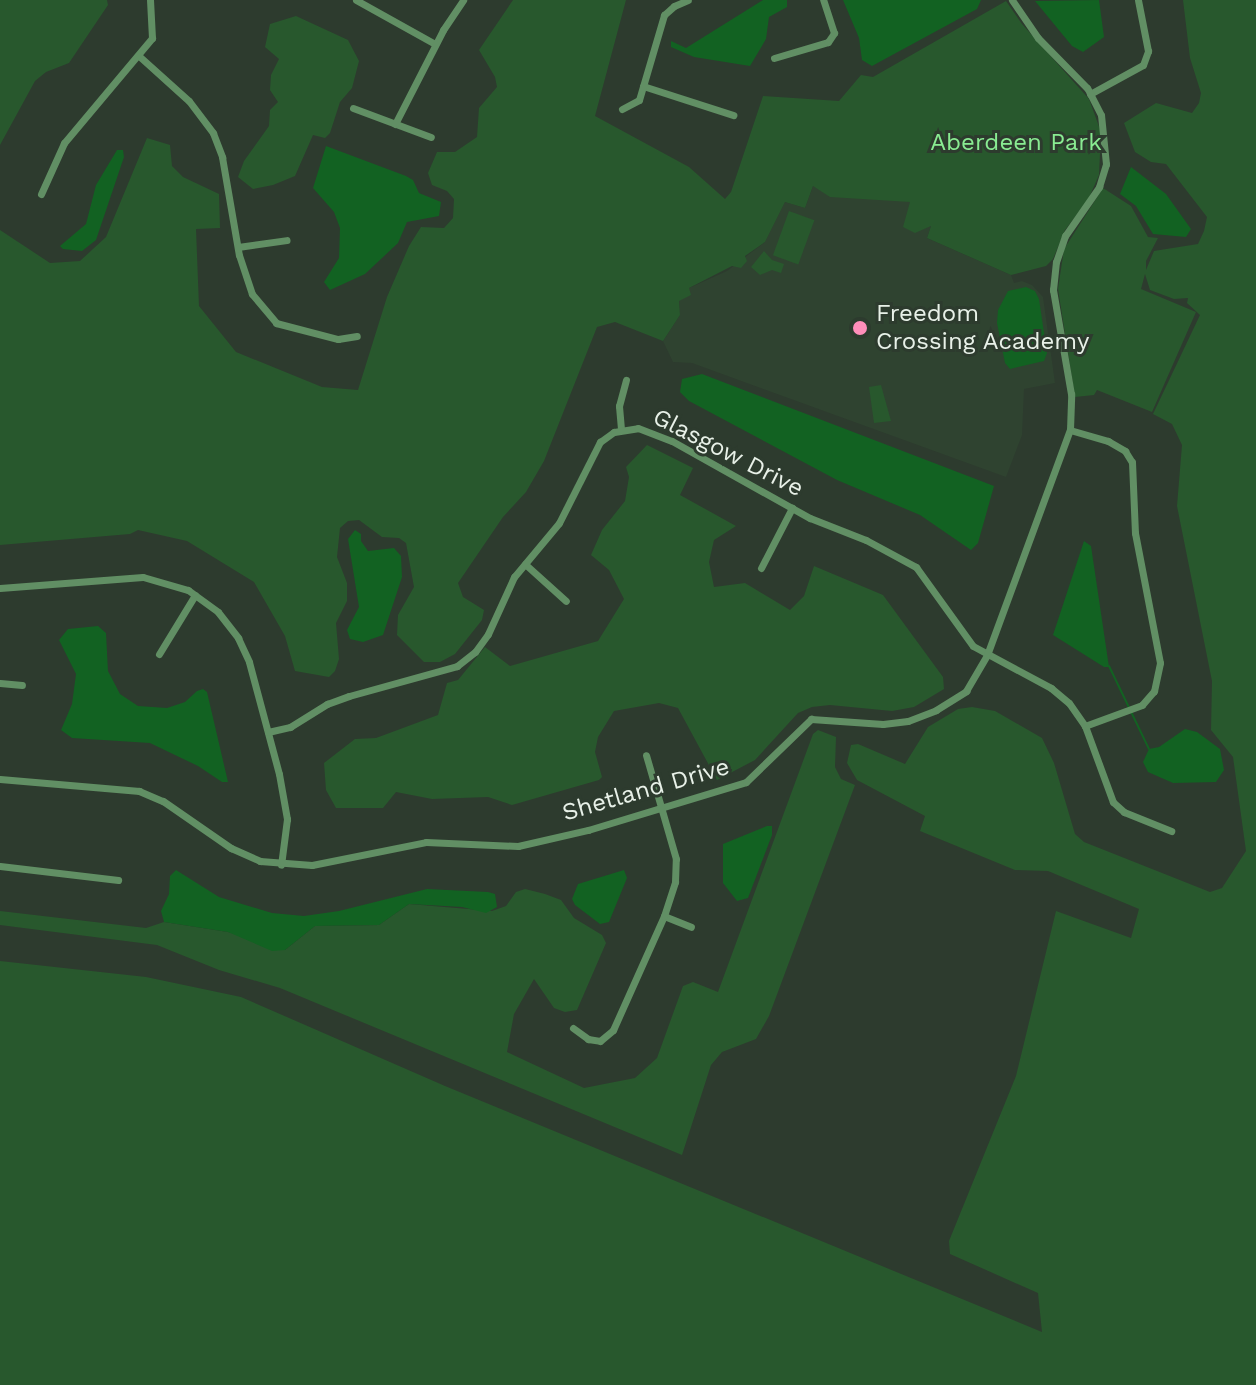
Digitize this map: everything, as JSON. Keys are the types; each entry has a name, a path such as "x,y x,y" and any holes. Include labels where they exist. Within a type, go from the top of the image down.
{"street":[{"path":"41,194 64,143 152,38 150,0"},
{"path":"356,0 435,44"},
{"path":"395,124 435,44 463,0"},
{"path":"622,109 639,100 664,15 688,0"},
{"path":"774,58 828,42 834,33 823,0"},
{"name":"Shetland Drive","path":"0,779 139,791 163,801 231,848 260,861 312,865 426,842 518,846 588,830 746,782 811,719 883,724 908,721 936,710 966,691 987,655 1070,430 1071,394 1053,290 1056,262 1065,236 1099,187 1106,164 1101,115 1090,94 1038,38 1012,0"},
{"path":"1090,94 1143,65 1148,51 1138,0"},
{"path":"139,56 189,101 213,133 222,157 238,247 252,294 276,323 338,339 357,336"},
{"path":"643,86 733,115"},
{"path":"353,108 431,137"},
{"path":"238,247 287,240"},
{"path":"621,429 619,406 626,380"},
{"name":"Glasgow Drive","path":"268,732 290,727 327,704 349,696 457,666 475,652 488,634 514,577 559,523 600,442 621,429 653,431 792,508 916,567 973,646 1051,688 1069,703 1085,726 1113,802 1124,812 1171,831"},
{"path":"1070,430 1108,441 1125,451 1132,462 1135,533 1160,663 1154,691 1142,705 1085,726"},
{"path":"761,568 792,508"},
{"path":"525,564 566,601"},
{"path":"0,588 143,577 171,583 218,612 238,638 249,662 268,732 287,819 281,865"},
{"path":"159,654 195,595"},
{"path":"0,683 22,685"},
{"path":"573,1028 588,1039 600,1041 613,1030 664,916 675,882 676,859 646,755"},
{"path":"0,866 118,880"},
{"path":"664,916 691,927"}],"shaded area":[{"path":"763,0 787,0 787,7 769,17 766,39 750,66 694,57 671,47 671,41 686,48"},
{"path":"843,0 981,0 977,9 872,66 862,60 859,38"},
{"path":"1099,0 1104,37 1083,52 1072,46 1035,1"},
{"path":"326,146 406,176 413,180 419,193 441,202 439,216 407,222 398,243 365,274 330,290 324,282 339,258 340,228 334,212 313,188"},
{"path":"117,150 123,150 124,157 96,240 82,251 63,249 60,246 86,224 96,185"},
{"path":"1131,167 1166,194 1191,229 1186,237 1153,234 1136,206 1120,194"},
{"name":"Freedom Crossing Academy","path":"813,186 910,202 916,231 931,226 927,238 1011,275 1014,283 1022,281 1032,285 1043,297 1055,383 1024,389 1022,435 1006,477 692,363 673,362 663,341 680,315 679,301 689,288 727,271 765,242 785,202 805,208"},
{"path":"1026,287 1035,291 1039,299 1047,353 1044,361 1010,369 1005,363 997,323 998,310 1008,291"},
{"path":"702,374 994,486 978,543 971,550 920,515 837,480 689,401 680,392 682,379"},
{"path":"355,530 361,534 361,541 368,551 394,548 401,556 402,577 383,635 363,642 350,639 347,630 359,607 348,539"},
{"path":"1084,541 1091,546 1109,667 1104,667 1053,635"},
{"path":"98,626 106,633 108,671 120,694 138,706 167,708 185,702 197,691 203,689 207,692 228,782 222,782 198,766 150,743 72,738 61,730 72,704 76,674 59,640 68,629"},
{"path":"1185,729 1197,732 1220,749 1224,770 1216,782 1173,783 1148,772 1143,762 1149,749 1159,747"},
{"path":"772,826 772,835 748,898 737,901 723,883 723,844"},
{"path":"176,870 219,897 272,913 304,916 339,911 427,889 488,892 495,894 497,907 486,913 462,907 409,904 379,925 315,926 285,950 272,951 228,932 164,922 161,911 169,894 170,876"},
{"path":"624,870 627,878 609,922 600,924 575,905 572,899 578,884"}],"green space":[{"path":"0,0 107,0 108,5 69,63 46,72 35,81 0,145"},
{"name":"Aberdeen Park","path":"513,0 626,0 595,116 689,167 725,199 731,192 763,96 839,101 861,75 873,77 1006,1 1022,24 1089,99 1101,132 1099,175 1088,200 1065,230 1053,259 1046,266 1011,275 927,238 931,226 915,233 903,227 910,202 830,197 813,186 805,208 785,202 765,242 745,256 747,261 741,268 732,266 689,288 691,295 679,301 680,315 663,341 615,322 597,327 544,461 526,492 503,517 458,583 463,597 484,610 482,620 455,654 440,662 424,662 397,635 398,615 414,587 406,543 399,538 382,537 359,520 348,521 340,528 337,557 347,583 347,601 336,623 339,659 329,677 295,671 285,636 254,582 187,541 138,530 130,534 0,545 0,230 50,263 80,261 106,237 147,138 170,145 172,166 183,177 219,194 220,228 196,229 199,306 236,352 322,387 358,390 387,297 409,246 421,227 444,228 453,218 454,199 447,191 432,185 428,173 437,152 455,152 477,137 479,108 497,87 495,77 479,50"},
{"path":"1183,0 1256,0 1256,1385 0,1385 0,961 146,977 241,997 445,1086 1042,1332 1038,1293 950,1254 949,1241 1016,1076 1056,911 1131,938 1139,909 1048,871 1015,870 920,831 925,816 857,780 847,763 851,745 858,744 905,764 928,727 958,709 972,707 995,711 1042,738 1054,763 1075,834 1084,842 1210,892 1222,888 1246,851 1233,757 1211,730 1212,681 1177,506 1182,445 1172,424 1153,414 1200,315 1187,303 1188,298 1174,299 1150,290 1145,274 1141,289 1196,312 1152,412 1097,390 1094,395 1075,397 1058,289 1064,249 1103,188 1131,206 1148,237 1158,238 1146,261 1146,270 1154,251 1198,244 1204,231 1207,217 1166,164 1151,162 1135,152 1124,123 1156,103 1192,113 1199,103 1201,93 1190,58"},
{"path":"296,16 348,40 359,61 352,88 340,102 330,133 325,138 313,135 295,176 253,189 238,177 244,161 269,126 270,110 278,102 270,90 271,75 279,59 265,47 270,24"},
{"path":"789,211 814,220 798,264 773,255"},
{"path":"764,251 772,260 784,264 781,273 772,270 760,275 751,267"},
{"path":"881,385 891,421 874,423 869,387"},
{"path":"647,445 693,468 680,495 736,526 714,540 709,562 714,587 745,583 790,610 804,596 814,566 883,595 943,677 944,689 914,707 892,711 830,705 812,707 798,713 755,760 717,780 678,708 659,703 614,711 598,737 595,752 602,777 599,780 512,805 488,797 432,799 396,792 383,808 336,808 326,790 324,763 355,739 376,738 438,715 447,683 458,680 485,647 510,666 598,641 624,599 609,570 591,555 602,530 625,501 629,477 626,467"},
{"path":"818,730 836,737 835,767 841,779 855,785 769,1016 756,1039 722,1052 711,1065 682,1155 280,988 219,970 157,945 0,925 0,911 146,928 164,922 228,932 285,950 315,926 379,925 409,904 492,911 506,906 516,892 525,889 561,900 574,918 602,935 606,943 577,1010 565,1012 554,1008 534,979 514,1014 507,1052 584,1088 635,1078 657,1058 683,986 693,982 718,992 813,734"}],"waterway":[{"path":"1109,666 1149,749"}],"place":[{"name":"Freedom Crossing Academy","path":"860,328"}]}
